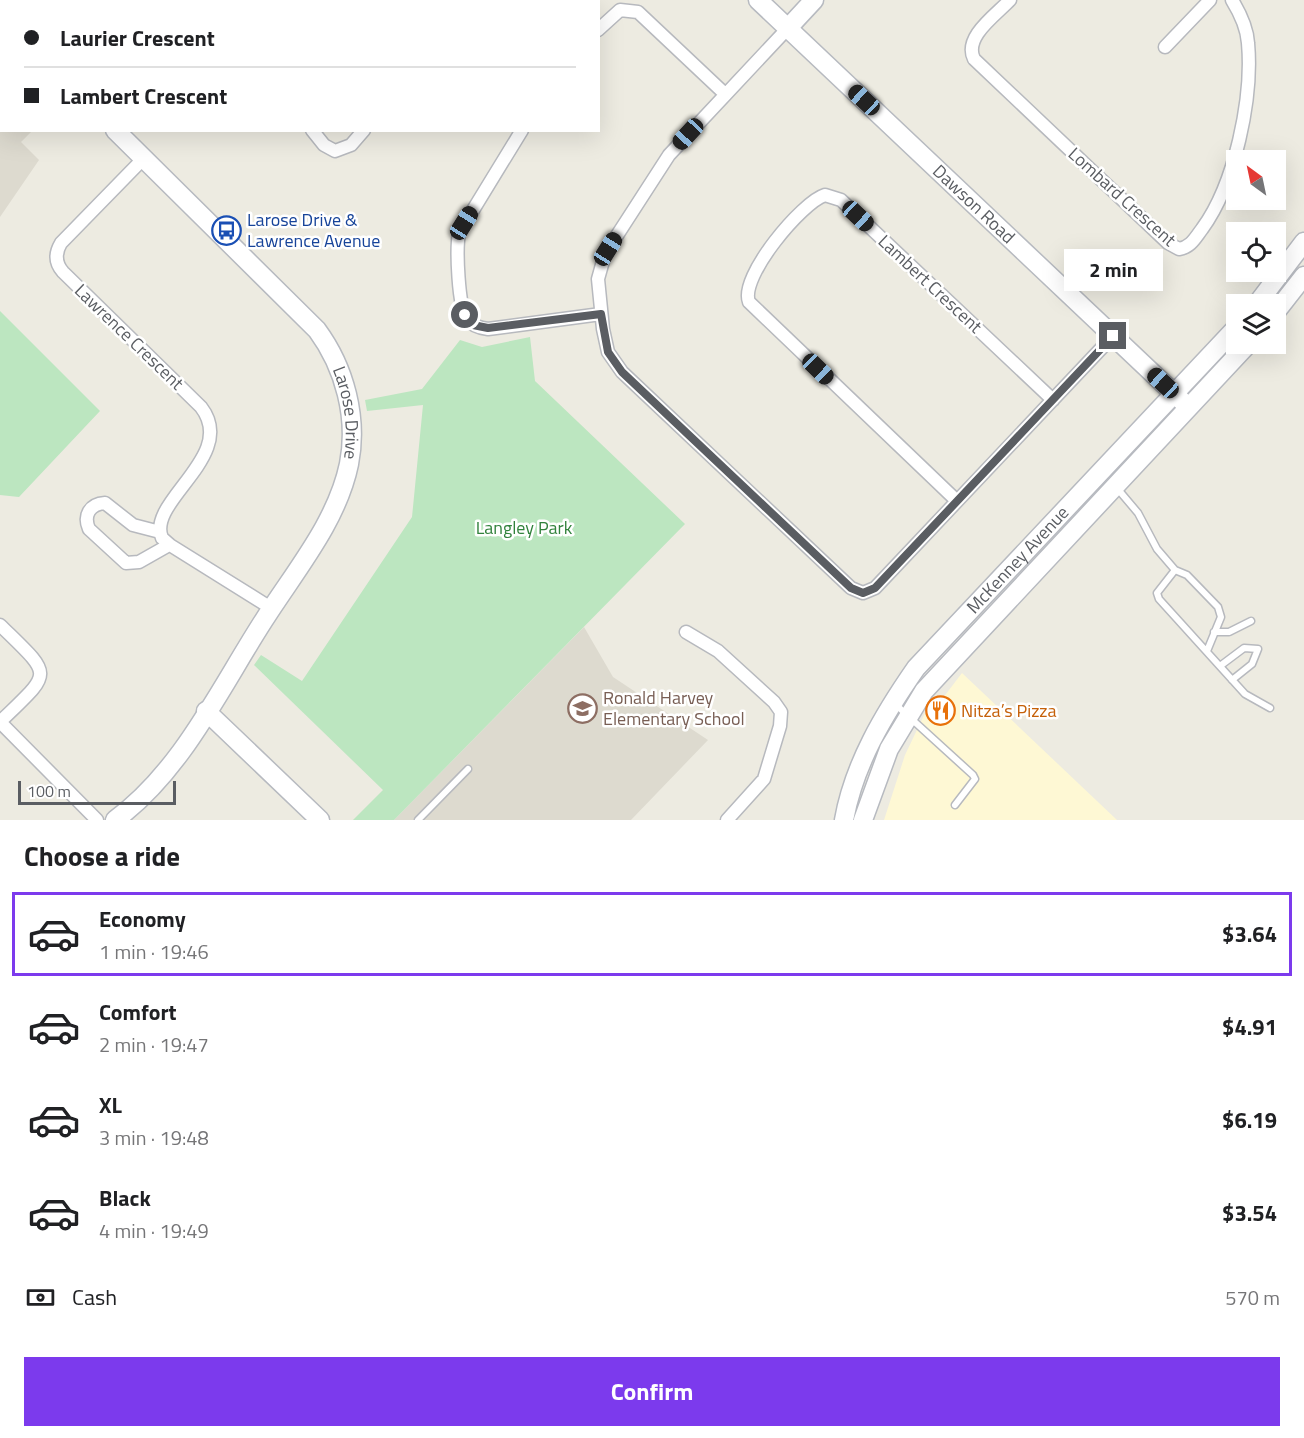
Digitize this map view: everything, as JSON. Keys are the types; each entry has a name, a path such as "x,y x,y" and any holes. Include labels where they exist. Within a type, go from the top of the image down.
{"main road":[{"name":"Dawson Road","path":"758,0 1189,407"},
{"path":"788,28 814,0"},
{"name":"Larose Drive","path":"115,820 155,784 206,711 326,523 343,485 352,437 345,387 329,347 306,317 117,132"},
{"path":"1265,294 1304,242"},
{"path":"1286,299 1304,276"},
{"name":"McKenney Avenue","path":"844,820 861,763 892,702 927,656 1226,338"},
{"name":"McKenney Avenue","path":"863,820 880,768 908,714 924,691 1239,354"},
{"path":"206,711 320,820"}],"street":[{"name":"Lombard Crescent","path":"1010,0 973,40 971,50 974,59 1168,243 1179,249 1191,244 1216,207 1238,146 1248,74 1248,45 1244,25 1232,0"},
{"path":"1165,47 1209,0"},
{"path":"600,28 615,13 632,10 643,16 725,94"},
{"path":"788,28 663,161 605,254 598,279 601,314 608,352 622,372 854,590 863,593 875,588 1113,336"},
{"path":"314,132 328,148 335,151 351,145 362,132"},
{"path":"521,132 459,233 457,253 465,315 473,325 488,328 601,314"},
{"name":"Lawrence Crescent","path":"143,159 61,243 56,258 63,272 201,407 211,423 212,433 208,447 161,522 160,532"},
{"name":"Lambert Crescent","path":"957,501 749,302 747,292 750,279 775,241 810,204 825,195 841,200 1053,400"},
{"path":"169,545 139,562 126,563 89,529 88,513 94,506 105,503 133,525 160,532 169,545 271,608"},
{"path":"0,625 38,663 41,675 36,687 0,722 97,820"},
{"path":"686,632 718,651 774,702 781,712 780,726 764,779 727,820"}],"lane":[{"path":"1102,471 1138,513 1157,549 1175,570 1187,575 1218,607 1221,617 1207,651"},
{"path":"1175,570 1157,594 1245,694 1270,708"},
{"path":"1215,632 1229,632 1251,621"},
{"path":"1220,666 1244,648 1258,649 1252,664 1232,680"},
{"path":"892,702 973,775 975,779 955,805"},
{"path":"418,820 468,769"}],"shaded area":[{"path":"0,132 31,132 21,142 39,160 0,217"},
{"name":"Ronald Harvey Elementary School","path":"584,627 613,677 708,740 631,820 394,820"},
{"path":"962,673 1117,820 884,820 905,755 926,711 933,711"}],"green space":[{"path":"0,311 100,411 19,497 0,495"},
{"name":"Langley Park","path":"530,337 535,381 685,524 394,820 353,820 383,790 254,665 261,655 302,681 412,517 423,405 367,411 365,400 422,389 460,340 482,347"}],"place":[{"name":"Larose Drive & Lawrence Avenue","path":"226,230"},
{"name":"Ronald Harvey Elementary School","path":"582,708"},
{"name":"Nitza’s Pizza","path":"940,711"}],"route":[{"path":"465,315 473,325 488,328 601,314 608,352 622,372 851,588 863,593 875,588 1113,336"}]}
